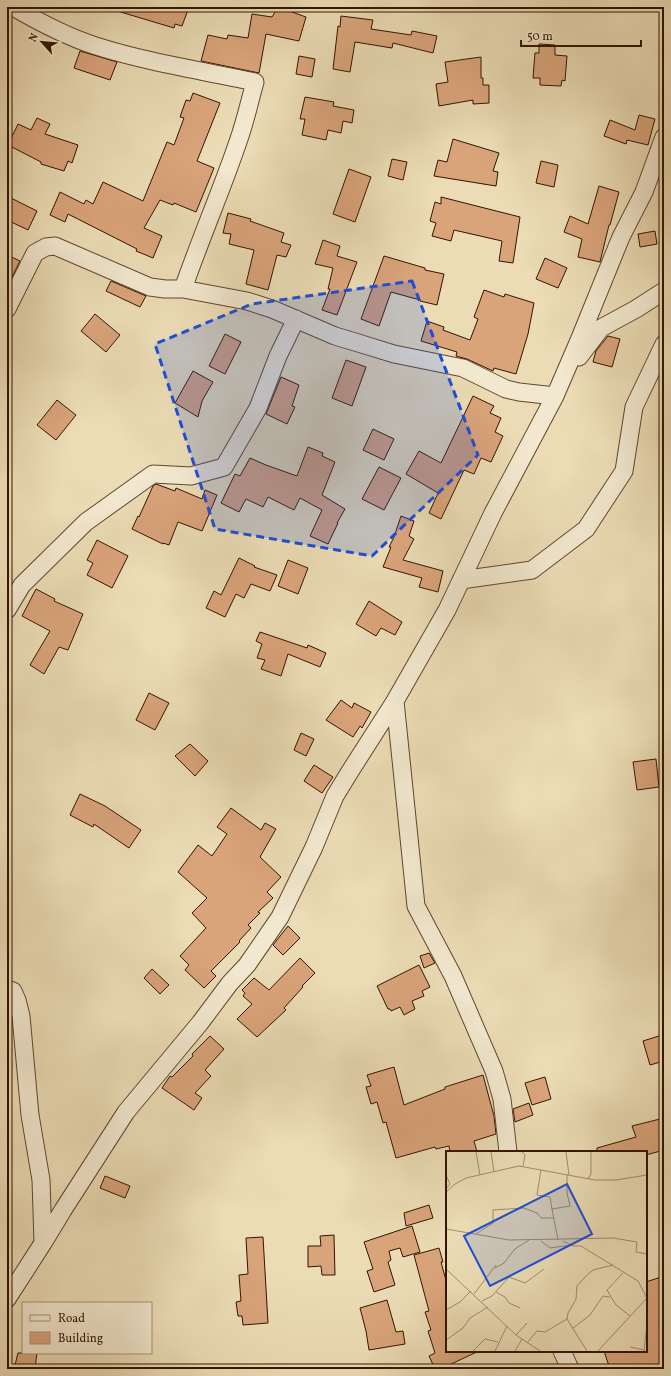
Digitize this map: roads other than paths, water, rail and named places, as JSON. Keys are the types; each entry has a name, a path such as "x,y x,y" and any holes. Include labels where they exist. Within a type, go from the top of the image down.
{"street":[{"path":"13,7 54,29 95,46 120,53 255,82 241,134 183,289"},
{"path":"7,1299 126,1112 200,1023 230,983 247,965 280,918 314,847 335,796 395,701 447,610 493,514 555,396 621,237 644,192 664,137"},
{"path":"7,308 34,253 46,247 56,246 150,287 183,289 247,301 336,336 394,354 463,368 506,389 555,396"},
{"path":"565,374 602,328 664,291"},
{"path":"7,610 22,585 86,522 153,474 191,476 224,467 258,408 278,356 296,319"},
{"path":"461,580 532,570 586,529 624,471 634,406 664,344"},
{"path":"395,701 416,906 453,976 494,1071 502,1099 508,1151"},
{"path":"7,989 13,991 21,1016 30,1114 41,1180 43,1243"},
{"path":"562,1352 570,1369"}]}
